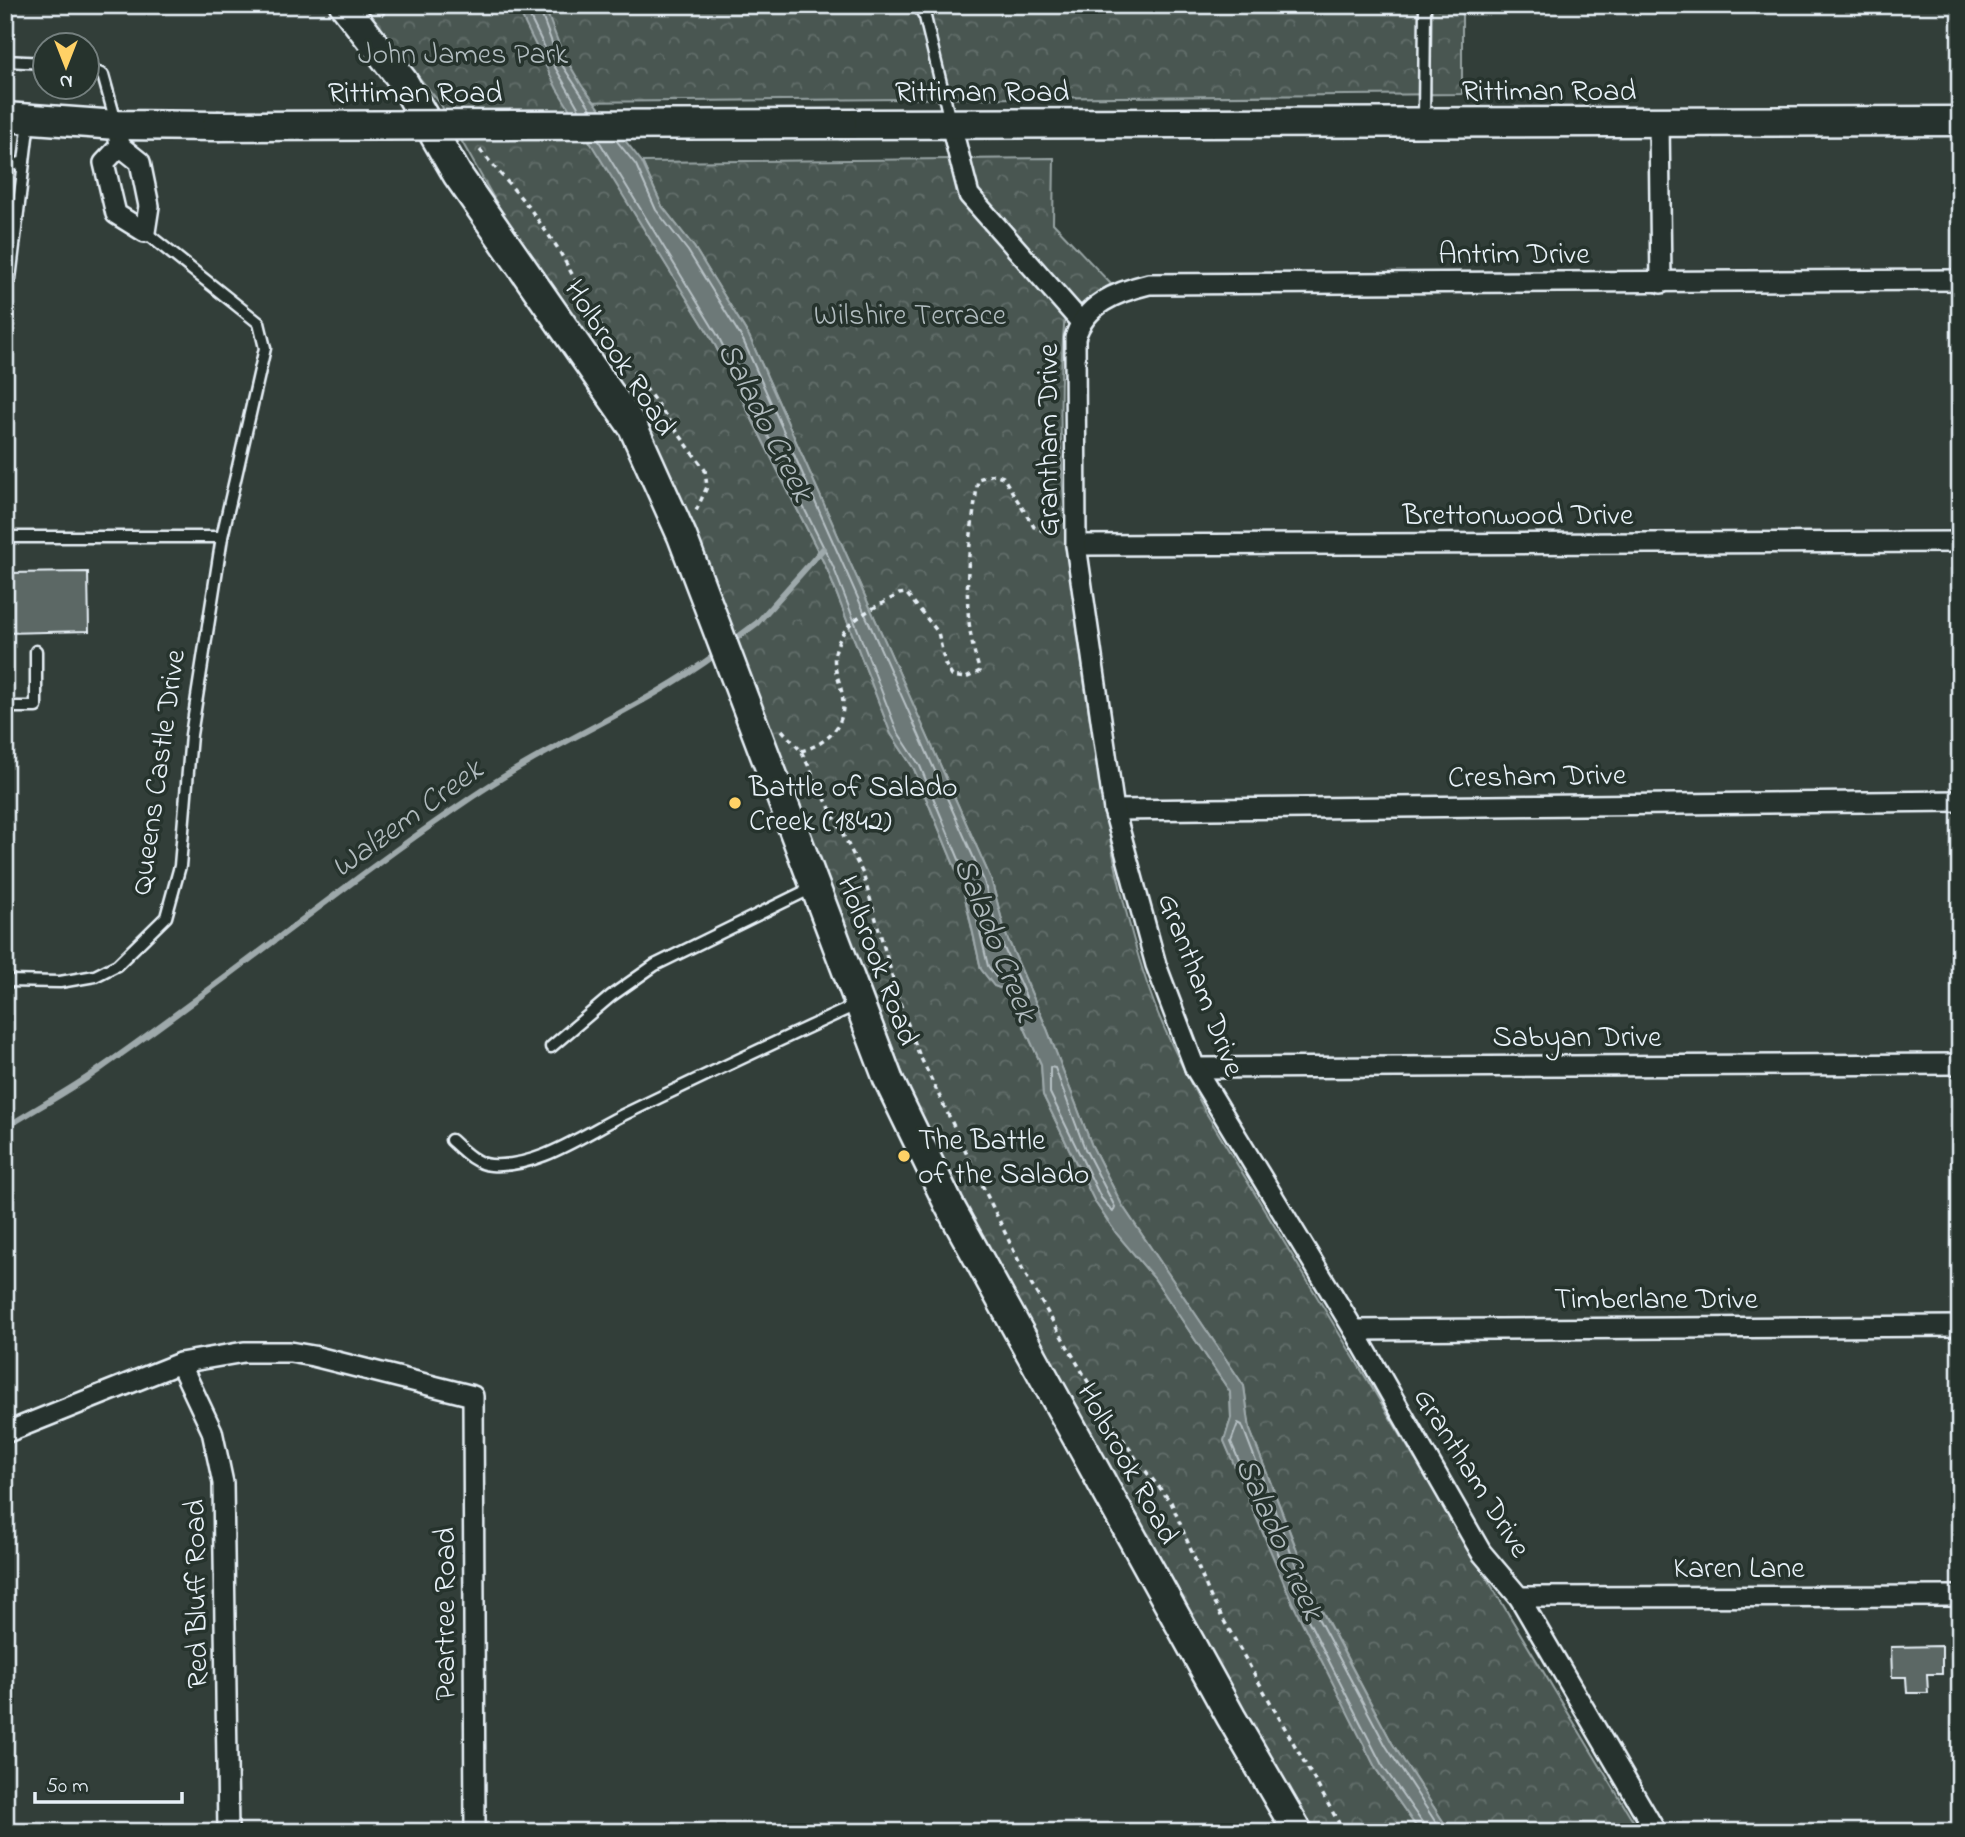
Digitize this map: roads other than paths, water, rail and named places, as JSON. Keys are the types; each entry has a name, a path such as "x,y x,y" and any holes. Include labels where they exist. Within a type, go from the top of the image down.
{"street":[{"name":"Holbrook Road","path":"344,5 403,81 457,174 633,427 663,488 702,588 763,721 816,887 888,1079 949,1205 1218,1693 1298,1832"},
{"name":"Rittiman Road","path":"17,118 119,136 217,126 1960,121"},
{"path":"1659,122 1661,283"},
{"name":"Grantham Drive","path":"951,125 969,195 1080,321 1074,338 1076,545 1114,810 1156,965 1195,1068 1354,1330 1481,1552 1519,1597 1656,1832"},
{"name":"Queens Castle Drive","path":"119,136 104,163 116,214 145,232"},
{"path":"119,136 140,162 149,206 145,232"},
{"name":"Antrim Drive","path":"1080,321 1106,299 1149,284 1960,280"},
{"name":"Brettonwood Drive","path":"1076,545 1960,542"},
{"name":"Cresham Drive","path":"1114,810 1960,800"},
{"name":"Sabyan Drive","path":"1195,1068 1960,1064"},
{"name":"Timberlane Drive","path":"1354,1330 1960,1326"},
{"name":"Peartree Road","path":"180,1363 244,1352 290,1352 473,1396 475,1832"},
{"path":"5,1433 180,1363"},
{"name":"Red Bluff Road","path":"180,1363 212,1432 223,1483 228,1832"},
{"name":"Karen Lane","path":"1519,1597 1960,1596"}],"lane":[{"path":"918,5 925,17 951,125"},
{"path":"1424,123 1425,5"},
{"path":"5,61 32,63"},
{"path":"102,75 119,136"},
{"path":"10,279 24,162 17,118"},
{"path":"5,167 24,162"},
{"name":"Queens Castle Drive","path":"5,981 60,982 95,976 117,965 166,917 180,866 191,735 222,537 265,348 259,323 145,232"},
{"path":"5,537 222,537"},
{"path":"5,707 36,707 36,651"},
{"path":"551,1047 611,996 655,965 816,887"},
{"path":"452,1140 469,1157 489,1165 519,1162 573,1143 621,1115 860,1003"}],"water":[{"name":"Salado Creek","path":"516,5 544,5 562,52 582,86 642,162 662,206 694,247 749,336 991,879 1006,935 1047,1029 1092,1146 1122,1205 1244,1386 1250,1430 1317,1602 1392,1743 1450,1832 1420,1832 1376,1769 1292,1602 1224,1441 1231,1418 1230,1392 1154,1278 1116,1233 1095,1202 1043,1095 1041,1064 1008,991 994,986 981,969 962,884 914,769 891,734 827,569 712,339 557,89"}],"waterway":[{"name":"Walzem Creek","path":"730,643 757,623 823,549"},
{"name":"Walzem Creek","path":"5,1128 92,1074 472,797 533,760 659,691 719,652"}],"place":[{"name":"Battle of Salado Creek (1842)","path":"735,803"},
{"name":"The Battle of the Salado","path":"904,1156"}],"park label":[{"name":"John James Park","path":"463,53"},
{"name":"Wilshire Terrace","path":"910,314"}]}
